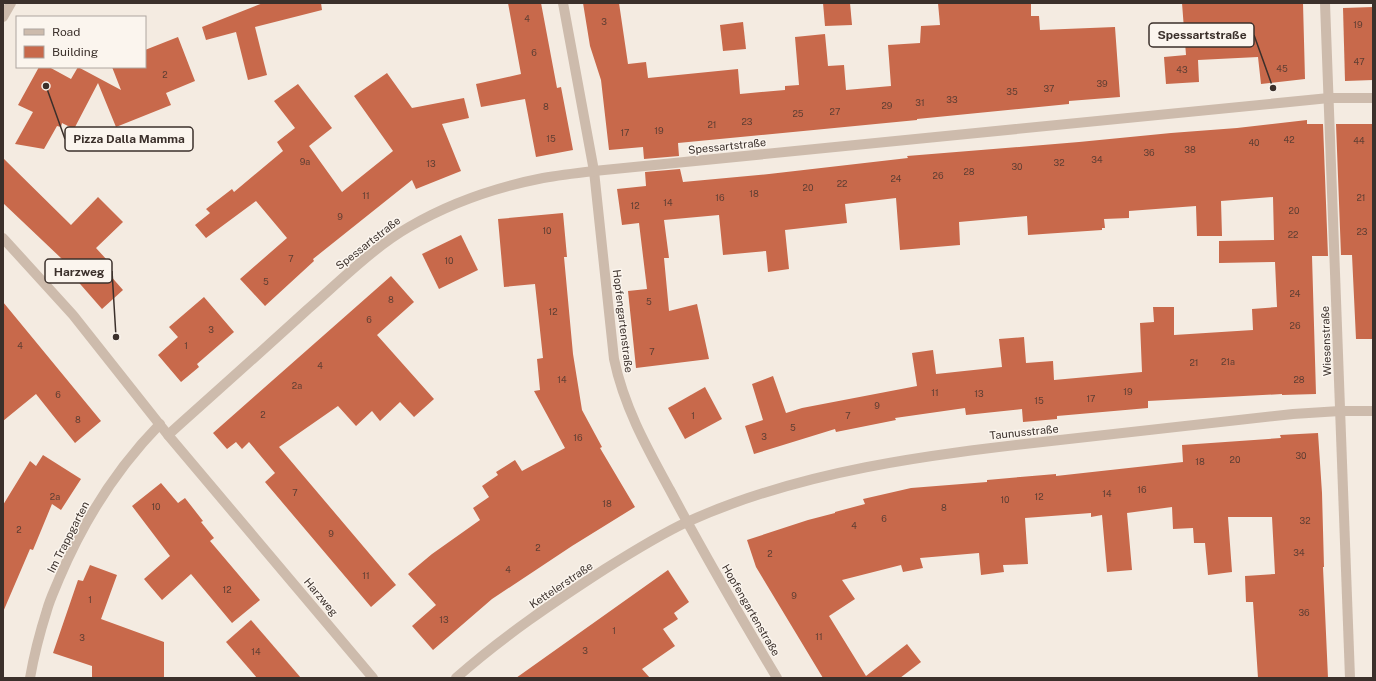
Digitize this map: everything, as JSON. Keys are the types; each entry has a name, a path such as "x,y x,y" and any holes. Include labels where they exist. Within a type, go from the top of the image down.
{"street":[{"path":"3,17 11,3"},
{"name":"Hopfengartenstraße","path":"563,3 594,171 614,359 621,387 637,427 687,522 736,611 777,678"},
{"name":"Wiesenstraße","path":"1325,3 1350,678"},
{"name":"Spessartstraße","path":"168,435 350,272 383,245 409,227 438,212 476,196 504,188 544,178 594,171 1329,98 1373,98"},
{"name":"Harzweg","path":"3,238 73,315 168,435 373,678"},
{"name":"Taunusstraße","path":"687,522 731,504 777,489 857,470 915,459 970,451 1293,414 1340,411 1373,411"},
{"name":"Im Trappgarten","path":"30,678 47,608 67,561 87,522 107,489 131,456 160,424"},
{"name":"Kettelerstraße","path":"456,678 513,633 571,591 657,537 687,522"}],"building":[{"path":"263,3 321,3 322,10 255,27 267,75 248,80 236,32 206,40 202,27"},
{"path":"508,3 541,3 557,88 561,87 573,150 536,157 525,99 481,107 476,84 521,74"},
{"path":"583,3 619,3 628,64 646,62 648,78 738,69 740,94 785,90 785,86 799,85 795,37 825,34 828,66 844,65 846,90 891,86 888,45 920,43 921,26 940,25 938,3 1031,3 1031,16 1039,16 1040,30 1115,27 1120,97 1069,101 1069,104 917,120 678,143 679,156 644,159 643,147 609,150 601,80 590,46"},
{"path":"823,3 850,3 852,25 825,26"},
{"path":"1182,3 1303,3 1305,79 1261,84 1258,57 1198,60 1199,82 1166,84 1164,57 1186,55"},
{"path":"1373,7 1373,80 1345,81 1343,8"},
{"path":"743,22 746,49 723,51 720,25"},
{"path":"178,37 195,81 166,93 171,105 116,127 98,83 74,129 62,123 61,127 57,126 44,149 15,144 33,112 18,105 38,68 51,68 71,79 77,68 80,68 121,90 112,68 146,68 146,50"},
{"path":"387,73 412,108 464,98 469,118 442,124 461,171 416,189 412,180 313,259 314,261 265,306 240,279 287,238 256,201 206,238 195,225 210,213 206,209 232,189 234,192 283,151 277,142 295,128 274,101 298,84 332,128 309,146 342,192 393,151 354,96"},
{"path":"1307,120 1307,124 1323,124 1328,256 1312,256 1316,394 1282,394 1148,401 1148,408 1057,416 1057,419 1023,422 1022,409 966,415 965,408 895,418 896,420 836,432 835,429 754,454 745,426 763,420 752,384 773,376 786,413 802,408 917,386 912,353 933,350 936,374 1002,367 999,339 1024,337 1026,363 1053,361 1054,380 1142,372 1140,323 1154,322 1153,307 1174,307 1174,335 1253,330 1252,309 1277,307 1275,262 1219,263 1219,241 1274,240 1273,197 1221,201 1222,236 1197,236 1196,206 1129,211 1129,218 1104,219 1105,228 1102,228 1102,230 1028,235 1027,216 959,222 960,245 900,250 896,198 845,204 847,223 785,230 789,269 768,272 766,251 723,255 719,215 664,220 669,258 664,258 669,311 697,304 709,359 636,368 628,291 647,289 639,223 622,225 617,189 646,186 645,172 680,169 683,182 908,158 907,156 1237,128"},
{"path":"1336,124 1373,124 1373,339 1356,339 1352,255 1341,255"},
{"path":"3,158 71,225 98,197 123,222 96,248 107,260 101,265 123,290 102,309 60,261 62,259 3,203"},
{"path":"563,213 567,257 564,257 573,354 582,410 602,447 600,448 635,507 572,546 492,599 433,650 412,626 436,605 408,574 432,554 480,520 473,508 489,497 482,486 498,475 496,472 515,460 522,471 565,448 534,391 540,390 537,359 543,358 535,284 504,287 498,219"},
{"path":"461,235 478,270 439,289 422,254"},
{"path":"391,276 414,302 377,335 434,399 414,417 400,402 380,421 372,411 356,426 338,406 279,447 396,585 371,607 265,482 275,473 249,442 242,449 236,442 227,449 213,433"},
{"path":"204,297 234,332 197,364 199,367 181,382 158,355 178,337 169,327"},
{"path":"3,302 101,421 75,443 36,394 3,421"},
{"path":"705,387 722,419 685,439 668,408"},
{"path":"1318,433 1322,493 1323,567 1328,678 1258,678 1253,602 1246,602 1245,576 1275,574 1272,517 1228,517 1232,572 1208,575 1205,543 1194,543 1193,528 1173,529 1172,507 1127,513 1132,570 1107,572 1102,515 1091,517 1091,513 1025,518 1028,564 1003,565 1004,572 981,575 979,553 920,558 923,568 903,572 901,565 842,580 855,599 829,616 866,676 907,644 921,662 900,678 823,678 756,567 747,540 808,520 865,504 863,499 911,488 987,482 987,480 1056,474 1056,476 1183,462 1182,445 1281,438 1280,435"},
{"path":"43,455 81,479 61,510 52,504 33,550 30,549 3,612 3,505 30,461 36,466"},
{"path":"161,483 178,503 185,498 214,538 210,541 260,600 232,623 191,574 162,600 144,579 170,556 132,506"},
{"path":"90,565 117,575 101,619 164,642 164,678 92,678 92,666 53,653 78,580 83,581"},
{"path":"668,570 689,602 674,613 678,619 663,629 675,646 642,669 650,678 516,678"},
{"path":"251,620 301,678 257,678 226,642"}],"place":[{"name":"Pizza Dalla Mamma","path":"46,86"},
{"name":"Spessartstraße","path":"1273,88"},
{"name":"Harzweg","path":"116,337"}]}
